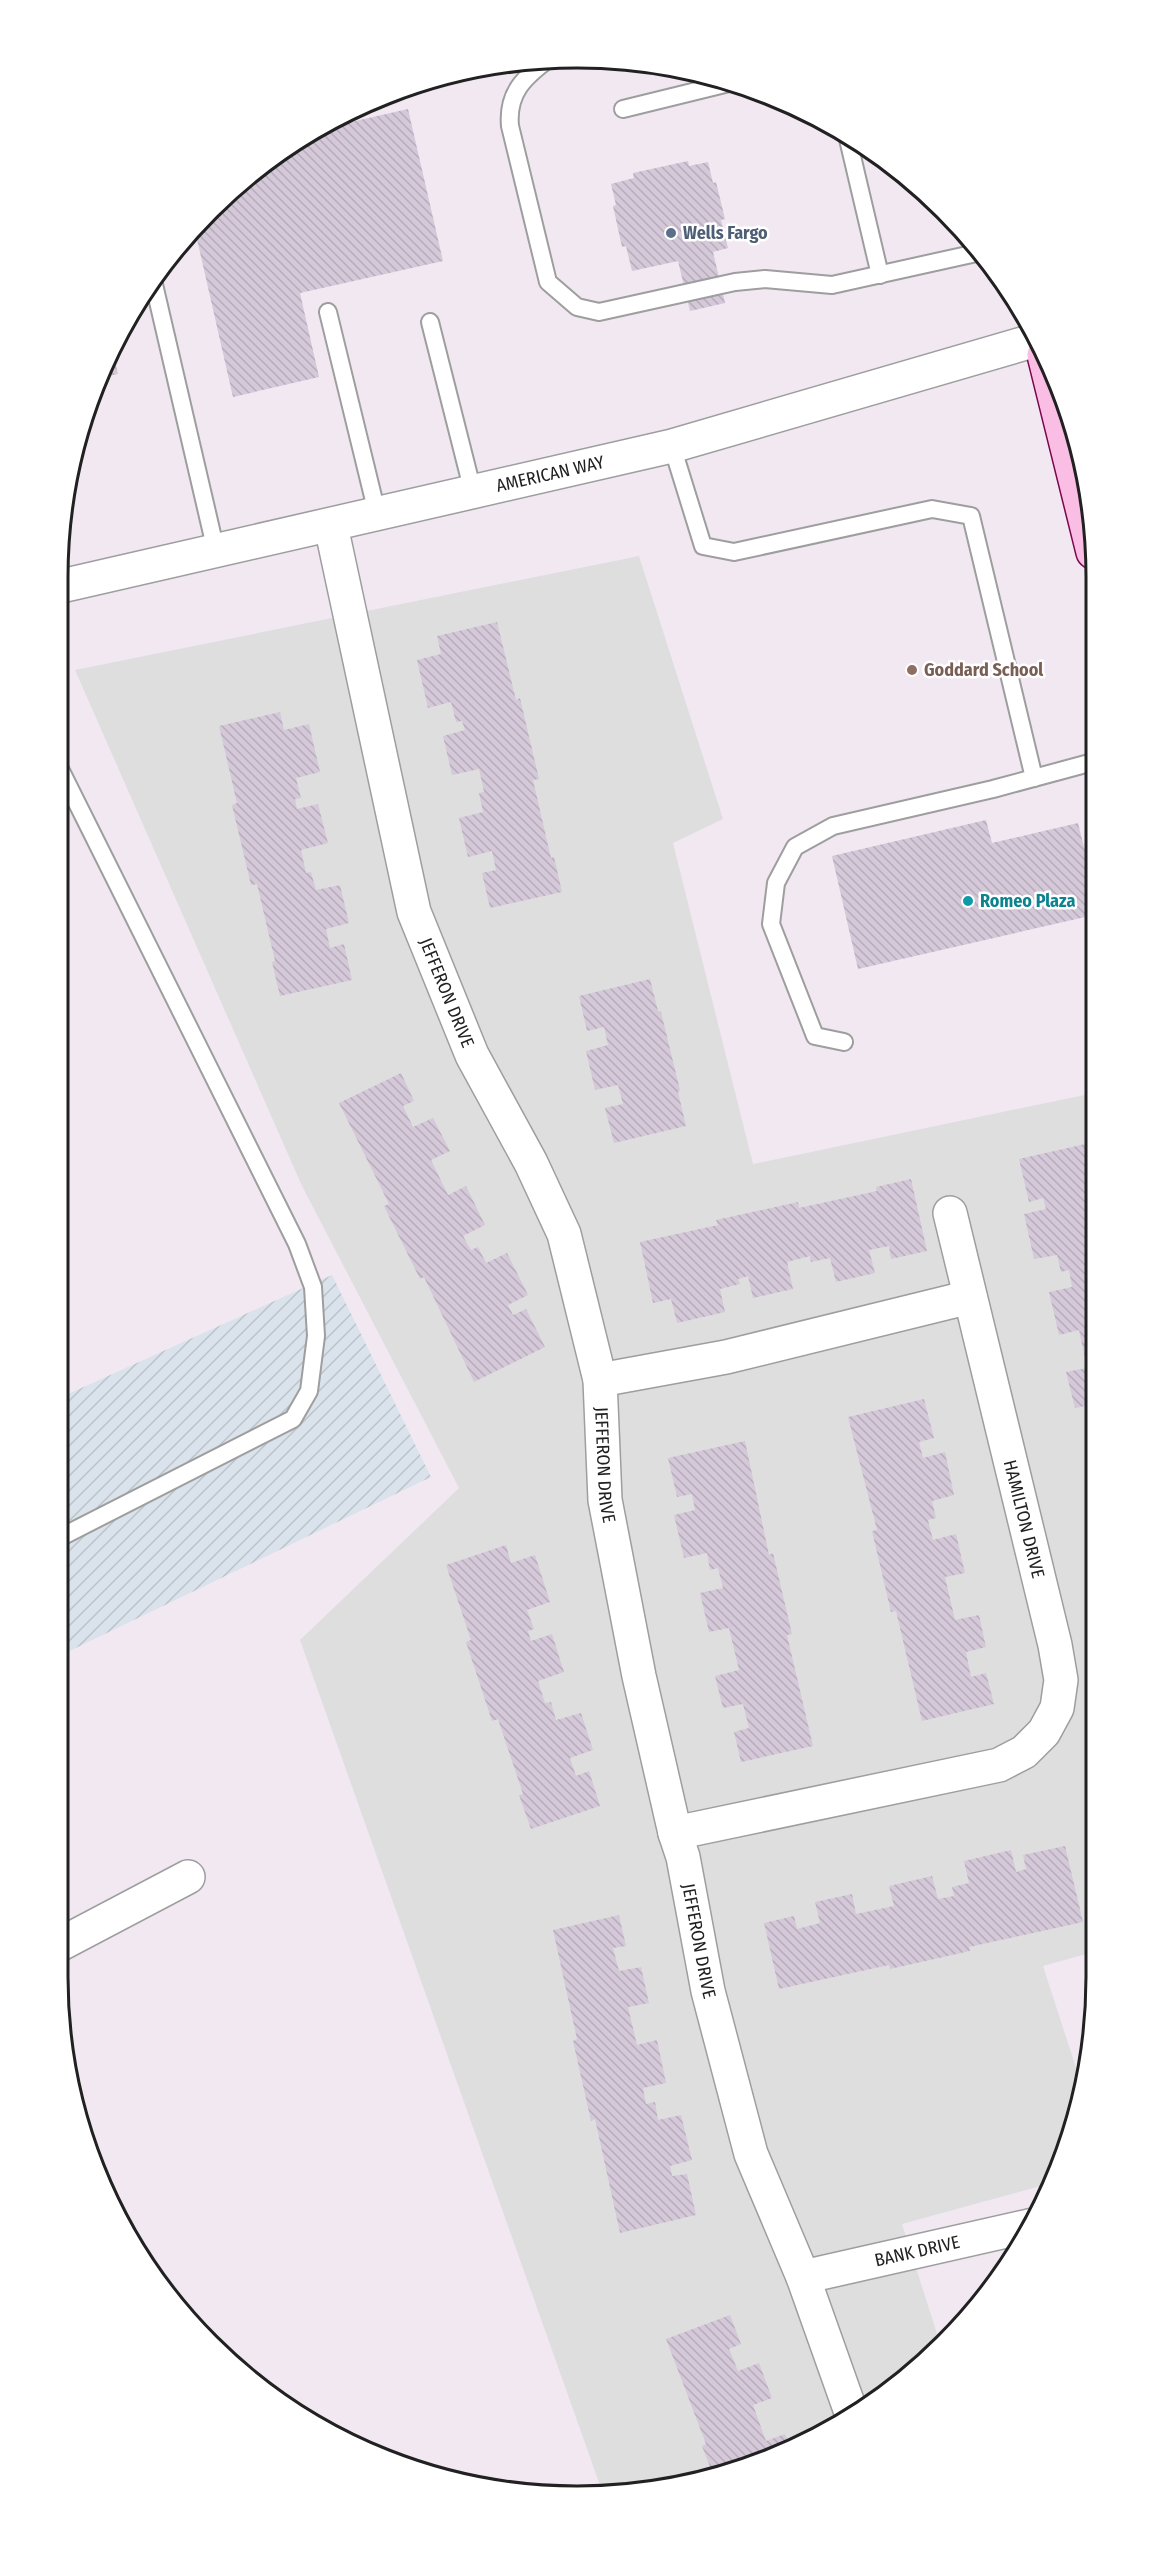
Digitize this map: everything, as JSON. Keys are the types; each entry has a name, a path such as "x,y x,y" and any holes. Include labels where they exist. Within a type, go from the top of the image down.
{"main road":[{"path":"1056,406 1081,505"}],"street":[{"name":"AMERICAN WAY","path":"68,585 672,446 1029,342"},
{"name":"JEFFERON DRIVE","path":"331,526 414,912 472,1055 531,1162 564,1234 600,1380 605,1500 639,1676 675,1833 683,1857 708,1991 751,2154 803,2277 849,2407"},
{"name":"HAMILTON DRIVE","path":"675,1833 999,1765 1024,1752 1044,1732 1057,1708 1061,1680 950,1213"},
{"path":"600,1380 726,1357 970,1297"},
{"path":"68,1940 188,1877"},
{"name":"BANK DRIVE","path":"803,2277 1017,2234"}],"lane":[{"path":"538,70 518,88 509,109 510,126 548,282 577,307 599,312 735,282 765,279 832,285 971,254"},
{"path":"623,109 714,87"},
{"path":"850,147 880,275"},
{"path":"155,291 216,551"},
{"path":"328,312 377,513"},
{"path":"430,322 473,492"},
{"path":"672,446 703,546 734,552 932,509 971,516 1034,778"},
{"path":"844,1042 815,1036 771,924 776,883 795,847 833,826 1086,764"},
{"path":"68,785 297,1244 313,1287 316,1336 309,1391 293,1419 68,1533"}],"shaded area":[{"path":"639,556 723,819 673,843 753,1164 1086,1095 1086,1954 1043,1966 1077,2076 1059,2141 1042,2186 902,2224 938,2336 913,2360 860,2401 832,2418 772,2448 709,2469 676,2477 600,2485 300,1640 459,1488 302,1186 75,670"},
{"path":"332,1275 431,1477 68,1652 68,1394"}],"building":[{"path":"408,109 443,261 300,293 319,377 233,397 197,238 241,194 267,173 294,153 346,123"},
{"name":"Wells Fargo","path":"688,161 689,166 708,162 713,183 716,182 725,219 721,220 728,248 713,252 725,303 690,311 678,261 632,271 626,246 622,247 613,206 616,205 611,184 634,178 633,173"},
{"path":"115,362 118,374 109,376"},
{"path":"497,622 516,700 520,698 539,779 533,780 551,858 554,857 562,892 490,908 482,873 496,870 492,851 468,857 459,818 483,812 479,793 484,792 479,769 452,775 443,736 465,730 462,721 456,722 451,702 428,708 417,660 441,654 437,636"},
{"path":"280,712 284,730 309,724 320,772 296,778 301,798 295,799 297,809 318,804 328,843 301,850 306,873 311,872 316,890 340,885 349,923 326,929 330,948 344,944 352,980 280,996 272,962 275,961 257,884 251,885 232,805 237,803 219,726"},
{"name":"Romeo Plaza","path":"986,820 992,843 1078,823 1086,856 1086,917 858,969 832,856"},
{"path":"650,979 658,1011 661,1012 680,1090 678,1092 686,1126 614,1143 605,1108 623,1104 618,1085 595,1090 586,1051 608,1045 604,1027 587,1031 579,996"},
{"path":"401,1073 414,1101 403,1106 413,1127 433,1118 450,1151 431,1160 448,1195 466,1186 485,1225 463,1236 471,1250 478,1247 486,1263 507,1253 528,1295 508,1305 513,1315 526,1309 545,1347 474,1382 424,1277 420,1279 384,1206 389,1204 339,1103"},
{"path":"1086,1144 1086,1363 1079,1330 1059,1335 1049,1292 1072,1287 1069,1270 1061,1272 1057,1255 1034,1259 1024,1214 1046,1209 1043,1198 1029,1202 1019,1159"},
{"path":"911,1179 927,1251 891,1259 889,1246 869,1250 875,1273 836,1282 830,1258 811,1262 810,1256 787,1262 793,1289 753,1298 748,1276 738,1279 740,1284 720,1289 725,1312 677,1323 671,1299 653,1303 640,1242 718,1225 716,1220 798,1202 799,1208 877,1191 876,1187"},
{"path":"1086,1368 1086,1406 1075,1408 1066,1372"},
{"path":"924,1399 934,1438 919,1442 923,1458 945,1452 954,1495 932,1501 936,1518 928,1520 933,1540 956,1534 965,1573 945,1577 955,1620 979,1615 986,1647 966,1652 971,1677 986,1673 994,1704 922,1721 896,1611 891,1612 872,1531 877,1530 848,1417"},
{"path":"745,1441 769,1555 773,1553 792,1634 787,1635 813,1746 741,1762 734,1732 749,1728 743,1704 723,1708 715,1676 739,1670 729,1628 709,1632 700,1593 723,1588 718,1568 710,1570 707,1553 684,1558 674,1515 695,1510 692,1494 677,1497 668,1458"},
{"path":"506,1545 511,1563 535,1555 550,1602 527,1610 534,1629 528,1631 531,1641 552,1634 564,1672 538,1681 545,1703 551,1702 556,1720 581,1713 593,1750 570,1758 576,1776 589,1771 600,1806 531,1829 519,1795 523,1794 498,1719 492,1721 466,1642 471,1640 446,1565"},
{"path":"1065,1846 1083,1922 969,1947 970,1951 890,1969 889,1965 779,1989 764,1923 794,1916 797,1929 820,1923 815,1902 852,1894 856,1914 894,1906 889,1886 932,1876 938,1899 954,1896 952,1887 969,1883 964,1861 1011,1850 1016,1872 1026,1869 1023,1855"},
{"path":"619,1915 626,1946 613,1948 619,1971 641,1967 649,2003 628,2007 637,2045 657,2040 666,2083 643,2088 646,2104 655,2102 658,2120 681,2115 692,2160 670,2166 672,2176 687,2174 696,2215 620,2233 595,2119 591,2121 573,2041 577,2039 553,1930"},
{"path":"730,2315 741,2344 729,2349 738,2371 759,2363 772,2398 753,2405 766,2441 785,2434 788,2441 711,2468 702,2446 706,2444 666,2339"}],"place":[{"name":"Wells Fargo","path":"671,233"},
{"name":"Goddard School","path":"912,670"},
{"name":"Romeo Plaza","path":"968,901"}]}
